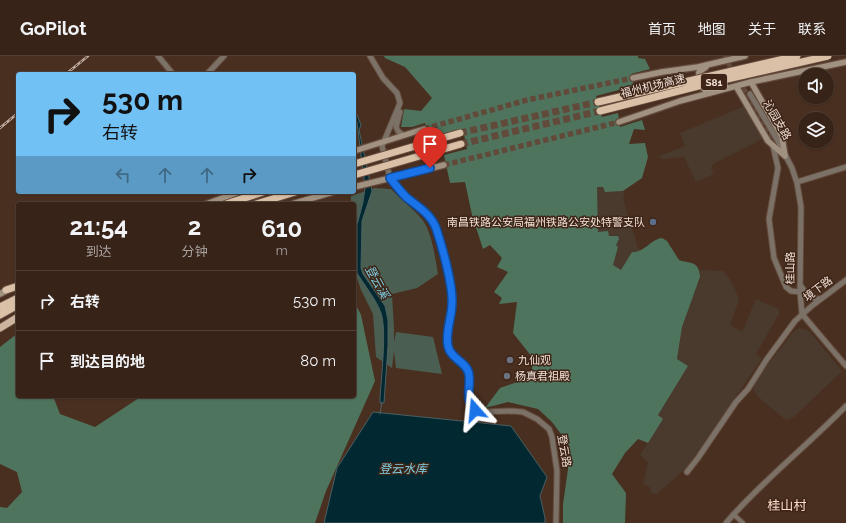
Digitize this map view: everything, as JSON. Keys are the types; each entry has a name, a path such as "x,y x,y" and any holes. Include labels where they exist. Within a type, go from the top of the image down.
{"highway":[{"name":"福州机场高速","path":"598,102 797,56"},
{"name":"福州机场高速","path":"600,111 714,82 828,56"},
{"path":"356,163 460,133"},
{"path":"356,174 461,144"},
{"path":"232,202 256,194"},
{"path":"263,202 289,194"},
{"path":"3,292 16,286"},
{"path":"0,307 16,299"},
{"path":"0,315 16,307"},
{"path":"0,326 16,317"}],"main road":[{"path":"633,78 713,64 744,56"},
{"path":"619,122 680,101 751,82 846,62"},
{"path":"710,93 702,87 698,76 702,69 713,64"},
{"path":"751,82 782,137 785,156"},
{"path":"736,86 768,142 785,156"},
{"path":"356,150 424,129"},
{"path":"356,186 444,165"},
{"path":"211,202 233,194"},
{"path":"298,202 324,194"}],"street":[{"path":"158,56 172,72"},
{"path":"208,72 224,56"},
{"path":"370,56 385,80 397,93 400,105 396,128 403,135"},
{"name":"沁园支路","path":"750,94 778,141 785,156"},
{"path":"383,141 389,132 400,105"},
{"name":"登云路","path":"383,141 382,149 390,178 403,194 423,210 436,228 452,292 448,348 453,356 464,365 470,375 470,406 481,412 512,410 526,413 545,425 550,432 557,471 556,523"},
{"path":"773,146 778,168 769,219 774,258 786,287 800,292"},
{"name":"桂山路","path":"785,156 797,182 801,207 800,292 802,314"},
{"path":"797,182 846,167"},
{"name":"境下路","path":"687,472 736,402 748,389 767,359 802,314 846,280"},
{"path":"800,285 807,295 812,298 820,299"},
{"path":"802,314 846,366"},
{"path":"726,523 733,514 846,406"},
{"path":"733,514 743,523"}],"shaded area":[{"path":"745,106 763,139 713,164 711,168 714,174 696,182 684,157 662,159 659,156 685,146 680,133"},
{"path":"596,187 603,187 605,192 623,191 625,194 623,198 638,248 641,250 632,252 622,270 612,265 618,247 616,246 615,235 609,236 598,232"},
{"path":"699,270 723,271 729,278 739,300 730,325 742,332 756,299 779,309 779,314 756,354 762,358 705,443 686,468 657,494 650,493 651,488 643,484 648,462 640,455 663,419 658,415 688,366 677,359 682,327 700,280"},
{"path":"800,328 809,331 842,371 794,417 786,420 757,396 753,388 755,381 794,331"}],"green space":[{"path":"384,56 638,56 638,58 645,59 650,69 631,74 634,86 596,96 602,117 618,113 620,127 642,120 645,130 634,129 629,144 645,143 648,157 642,178 623,191 605,192 603,187 597,187 598,232 608,231 609,236 618,236 619,239 616,245 618,247 613,265 621,270 632,252 636,252 662,238 667,241 679,260 696,265 700,277 682,327 677,359 688,366 658,415 663,419 648,443 638,439 625,453 612,474 626,493 625,523 563,523 563,504 568,469 561,434 552,422 538,409 508,402 485,408 500,388 532,377 532,357 513,333 517,302 499,304 502,298 494,292 508,272 497,267 502,258 490,245 483,249 472,215 465,182 450,183 444,155 467,149 463,129 428,138 425,123 412,127 401,127 404,109 421,111 432,98 405,67 385,58"},
{"path":"375,188 391,189 424,222 430,236 438,274 417,288 392,294 394,343 396,332 433,337 442,374 396,368 394,351 392,368 376,357 373,314 361,290 356,275 356,202 351,202 351,196"},
{"path":"356,305 361,315 375,381 326,491 315,523 0,523 0,507 7,508 22,492 17,472 0,464 0,347 16,335 16,398 54,398 60,414 95,427 139,398 356,398"}],"water":[{"path":"356,112 361,125 359,130 372,191 362,221 361,268 363,274 385,306 388,320 388,346 384,403 380,403 384,343 383,321 376,303 357,273 357,225 365,188"},
{"name":"登云水库","path":"373,412 511,426 547,477 540,496 545,523 324,523 337,468"}],"waterway":[{"name":"登云溪","path":"380,414 382,402"}],"tunnel":[{"path":"724,56 780,149"},
{"path":"424,129 527,100 633,78"},
{"path":"460,133 598,102"},
{"path":"461,144 600,111"},
{"path":"444,165 619,122"}],"railway":[{"path":"68,72 88,56"},
{"path":"0,128 16,115"}],"place":[{"name":"南昌铁路公安局福州铁路公安处特警支队","path":"653,222"},
{"name":"九仙观","path":"510,360"},
{"name":"杨真君祖殿","path":"507,376"}],"district":[{"name":"桂山村","path":"787,505"}],"route":[{"path":"430,168 390,178 403,194 423,210 436,228 452,292 448,348 453,356 464,365 470,375 469,402 470,406 475,410"}]}
